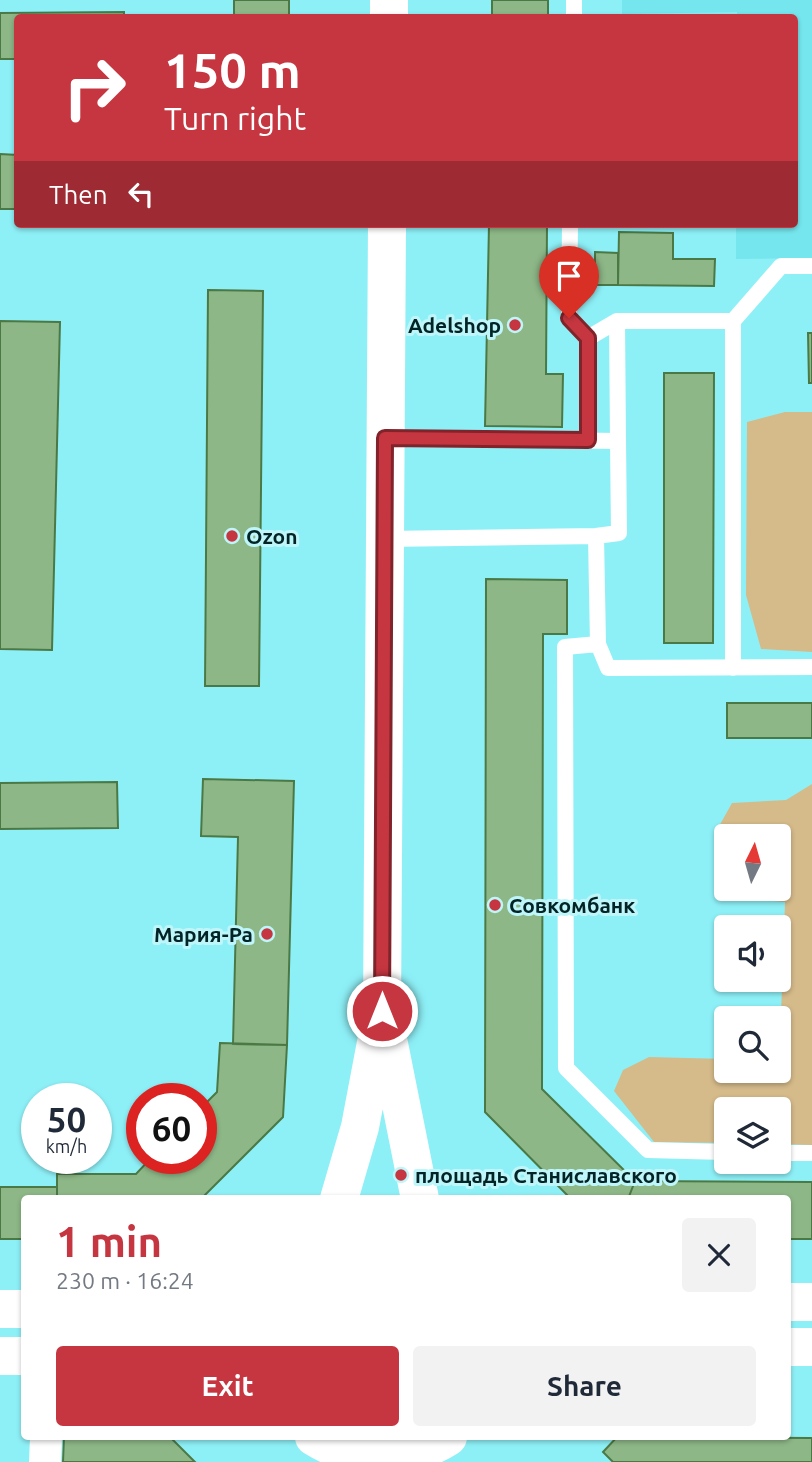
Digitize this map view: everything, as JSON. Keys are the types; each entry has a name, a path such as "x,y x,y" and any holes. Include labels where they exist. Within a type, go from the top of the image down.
{"main road":[{"path":"340,1195 360,1127 382,1011 387,228"},
{"path":"382,1011 419,1195"},
{"path":"791,1302 812,1302"},
{"path":"0,1309 21,1309"},
{"path":"791,1347 812,1347"},
{"path":"0,1356 21,1356"},
{"path":"334,1450 366,1457 392,1457 441,1447"}],"street":[{"path":"46,1440 46,1462"}],"lane":[{"path":"570,228 569,318 588,338 588,440"},
{"path":"733,668 733,321 780,266 812,266"},
{"path":"588,338 617,321 733,321"},
{"path":"384,539 596,536 619,533 617,321"},
{"path":"385,438 618,440"},
{"path":"596,536 598,644 608,668 812,667"},
{"path":"598,644 565,647 566,1068 648,1150 714,1152"},
{"path":"791,1153 812,1153"}],"shaded area":[{"path":"622,0 812,0 812,258 736,259 736,228 798,228 798,14 622,14"},
{"path":"785,412 812,412 812,652 761,649 746,595 747,422"},
{"path":"812,784 812,1145 791,1144 791,1097 714,1097 714,1143 654,1142 614,1091 623,1070 649,1057 714,1059 714,1083 791,1083 791,1006 781,1006 782,992 791,992 791,915 785,915 785,902 773,901 791,901 791,824 720,824 732,803 786,800"}],"building":[{"path":"234,0 289,0 289,14 234,14"},
{"path":"492,0 548,0 548,14 492,14"},
{"path":"0,13 124,14 14,14 14,59 0,59"},
{"path":"0,154 14,155 14,209 0,209"},
{"path":"489,228 547,228 546,374 563,374 562,427 485,426"},
{"path":"619,232 673,233 673,259 715,259 714,286 618,285"},
{"path":"595,252 618,253 618,285 595,285"},
{"path":"208,290 263,291 259,686 205,686"},
{"path":"0,321 60,322 52,650 0,649"},
{"path":"808,333 812,333 812,383 809,383"},
{"path":"664,373 714,373 713,643 664,643"},
{"path":"486,579 567,580 567,634 543,634 542,1089 635,1181 630,1195 567,1195 485,1112"},
{"path":"727,703 812,703 812,738 727,738"},
{"path":"203,779 294,781 287,1045 233,1044 238,837 201,836"},
{"path":"117,782 118,828 0,829 0,783"},
{"path":"220,1043 287,1045 283,1117 205,1195 57,1195 57,1174 217,1174"},
{"path":"635,1181 812,1182 812,1239 791,1239 791,1195 630,1195"},
{"path":"0,1187 57,1187 57,1195 21,1195 21,1239 0,1239"},
{"path":"812,1438 812,1462 613,1462 603,1452 614,1440"},
{"path":"64,1440 173,1440 195,1462 63,1462"}],"place":[{"name":"Adelshop","path":"515,325"},
{"name":"Ozon","path":"232,536"},
{"name":"Совкомбанк","path":"495,905"},
{"name":"Мария-Ра","path":"267,934"},
{"name":"площадь Станиславского","path":"401,1175"}],"route":[{"path":"382,1011 385,438 588,440 588,338 569,318"}]}
